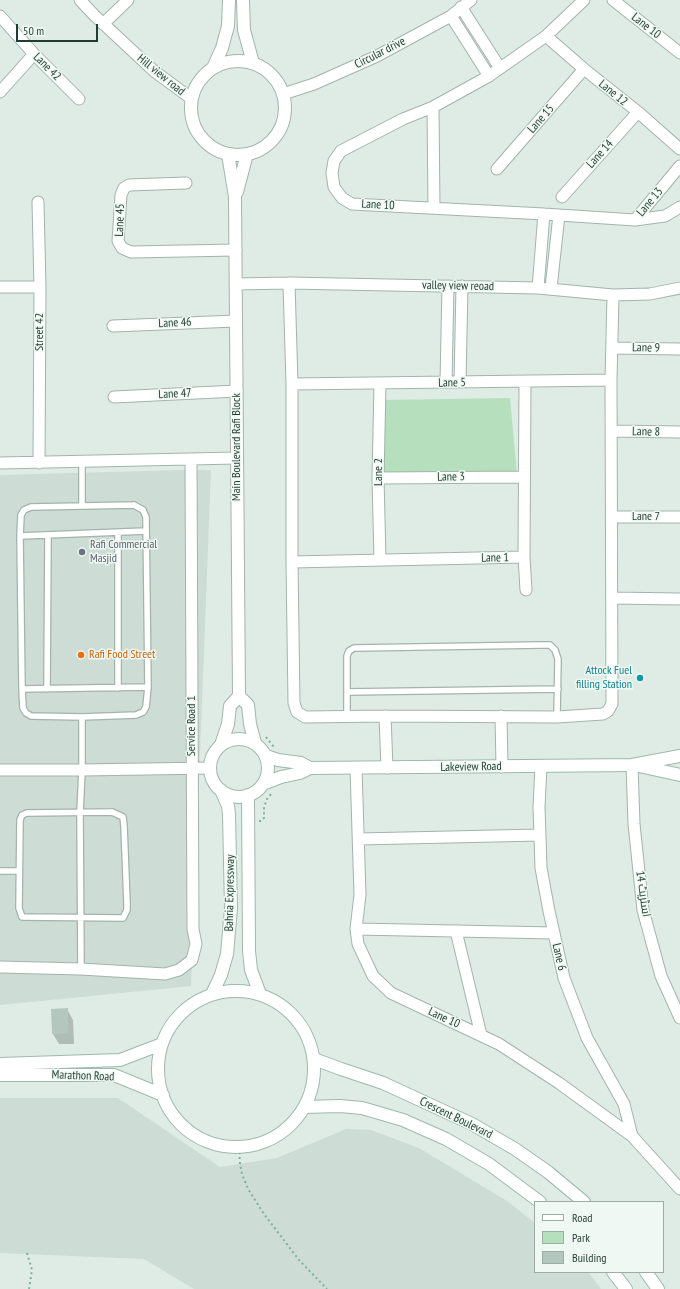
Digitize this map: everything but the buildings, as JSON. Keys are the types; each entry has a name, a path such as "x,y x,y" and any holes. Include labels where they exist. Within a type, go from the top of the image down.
{"main road":[{"path":"213,68 222,48 228,26 229,0"},
{"path":"243,0 244,30 252,63"},
{"path":"239,60 252,63 270,72 278,82 283,94 285,111 284,120 278,132 264,148 248,154 228,154 213,148 199,134 193,123 192,99 199,81 213,68 226,62 239,60"},
{"path":"228,154 235,197"},
{"path":"235,197 248,154"},
{"name":"Main Boulevard Rafi Block","path":"235,197 239,696"},
{"path":"221,745 235,739 245,739 255,743 261,749 268,762 268,773 263,784 257,791 248,795 234,796 221,790 213,780 210,768 213,755 221,745 228,724 230,706 239,696 248,704 250,724 255,743"},
{"path":"266,756 278,760 301,763 310,768"},
{"path":"632,765 680,756"},
{"path":"632,765 680,775"},
{"name":"Lakeview Road","path":"310,768 632,765"},
{"path":"263,784 281,777 300,773 310,768"},
{"name":"Bahria Expressway","path":"212,994 221,975 227,954 231,908 229,814 228,806 221,790"},
{"name":"Bahria Expressway","path":"248,795 249,951 251,970 260,994"},
{"path":"228,991 260,994 280,1004 296,1018 305,1030 311,1044 314,1058 314,1075 311,1092 304,1107 292,1123 277,1136 259,1144 239,1147 220,1145 201,1138 184,1127 171,1112 162,1094 158,1069 162,1044 170,1028 181,1013 196,1002 212,994 228,991"},
{"name":"Marathon Road","path":"0,1064 120,1060 162,1044"},
{"name":"Crescent Boulevard","path":"314,1058 341,1070 383,1083 472,1124 515,1149 553,1176 583,1201"},
{"name":"Marathon Road","path":"0,1075 114,1075 162,1094"},
{"name":"Crescent Boulevard","path":"304,1107 340,1106 362,1108 403,1120 446,1139 489,1164 539,1201"},
{"path":"614,1273 626,1289"},
{"path":"647,1273 658,1289"}],"street":[{"name":"Hill view road","path":"80,0 103,24 154,71 192,99"},
{"path":"103,24 128,0"},
{"name":"Circular drive","path":"283,94 314,84 378,56 451,16 471,0"},
{"name":"Lane 10","path":"584,0 546,36 489,76 433,107 403,119 341,151 334,161 332,173 334,187 342,198 352,204 635,220 665,216 680,207"},
{"name":"Lane 10","path":"613,0 680,53"},
{"path":"461,7 500,68"},
{"name":"Lane 42","path":"0,16 34,54 79,99"},
{"path":"451,16 489,76"},
{"name":"Lane 12","path":"546,36 584,69 638,112 680,150"},
{"path":"0,92 34,54"},
{"name":"Lane 15","path":"497,169 584,69"},
{"path":"433,107 434,208"},
{"name":"Lane 14","path":"562,197 638,112"},
{"name":"Lane 13","path":"635,220 680,166"},
{"name":"Lane 45","path":"186,183 129,185 124,188 121,195 118,241 122,248 131,252 236,250"},
{"name":"Street 42","path":"38,202 40,287 39,463"},
{"path":"538,288 544,214"},
{"path":"551,288 559,215"},
{"path":"288,283 292,384 294,703 297,712 305,717 557,716 603,714 608,711 612,704 611,380 613,348 613,294"},
{"name":"valley view reoad","path":"236,284 288,283 551,288 613,294 650,294 680,288"},
{"path":"446,382 448,286"},
{"path":"460,382 462,286"},
{"path":"0,287 40,287"},
{"name":"Lane 46","path":"113,326 236,321"},
{"name":"Lane 9","path":"613,348 680,349"},
{"name":"Lane 5","path":"292,384 611,380"},
{"name":"Lane 1","path":"292,562 524,557 525,382"},
{"name":"Lane 2","path":"380,384 378,478 380,560"},
{"name":"Lane 47","path":"114,397 237,391"},
{"name":"Lane 8","path":"612,431 680,432"},
{"path":"0,464 237,458"},
{"name":"Service Road 1","path":"81,969 165,974 179,970 192,960 196,944 193,929 191,460"},
{"name":"Lane 3","path":"378,478 524,477"},
{"name":"Lane 7","path":"612,517 680,517"},
{"path":"524,557 526,590"},
{"path":"612,598 680,598"},
{"path":"385,716 387,768"},
{"path":"501,716 502,767"},
{"name":"اسٹریٹ 14","path":"632,765 634,824 644,910 661,976 680,1018"},
{"name":"Lane 6","path":"541,766 541,868 564,978 587,1038 624,1104 632,1136"},
{"path":"0,770 210,768"},
{"name":"Lane 10","path":"356,768 360,895 356,929 358,944 373,976 391,993 499,1044 552,1078 632,1136 680,1189"},
{"path":"359,839 540,835"},
{"path":"356,929 554,933"},
{"path":"456,931 481,1035"},
{"path":"0,967 81,969"}],"lane":[{"path":"82,462 82,506"},
{"path":"134,505 143,510 146,517 146,531 148,687 146,707 143,712 136,715 82,717 31,716 26,713 23,708 22,689 20,536 20,520 24,510 31,507 134,505"},
{"path":"20,536 146,531"},
{"path":"118,533 118,688"},
{"path":"47,689 48,535"},
{"path":"347,717 347,656 349,651 354,648 541,645 550,645 555,650 558,659 557,716"},
{"path":"22,689 148,687"},
{"path":"347,692 558,689"},
{"path":"81,969 80,812 82,717"},
{"path":"112,812 123,817 127,903 123,918 22,917 19,908 19,871 20,820 22,815 27,813 112,812"},
{"path":"0,871 19,871"}],"path":[{"path":"239,1147 242,1174 248,1189 264,1214 299,1260 328,1289"},
{"path":"27,1253 32,1270 29,1289"}],"shaded area":[{"path":"211,470 191,986 0,1005 0,475"},
{"path":"0,1098 118,1098 220,1167 277,1158 346,1129 371,1130 419,1148 507,1201 534,1222 534,1273 589,1273 601,1289 194,1289 144,1259 0,1253"}],"green space":[{"path":"510,398 517,474 380,475 380,400"}],"place":[{"name":"Rafi Commercial Masjid","path":"82,552"},
{"name":"Rafi Food Street","path":"81,655"},
{"name":"Attock Fuel filling Station","path":"640,678"}]}
